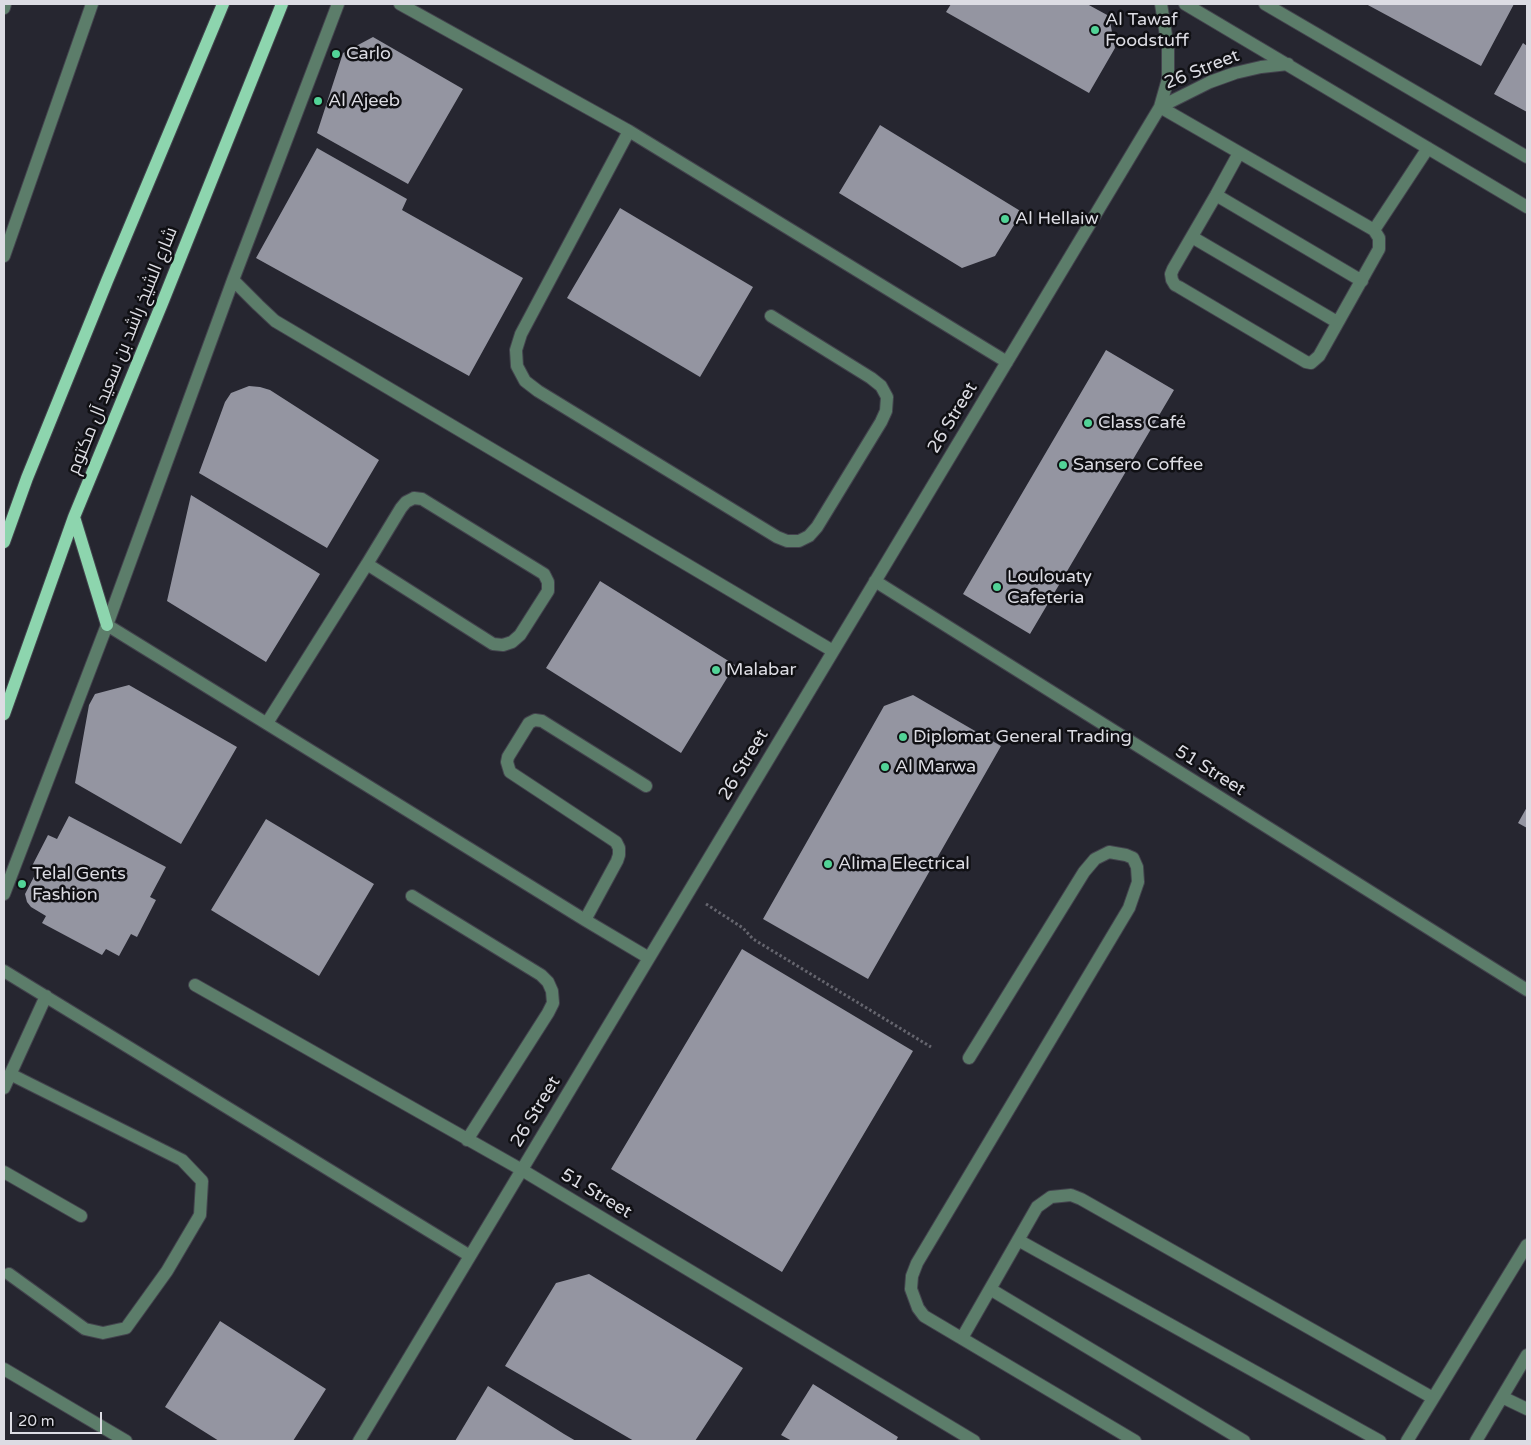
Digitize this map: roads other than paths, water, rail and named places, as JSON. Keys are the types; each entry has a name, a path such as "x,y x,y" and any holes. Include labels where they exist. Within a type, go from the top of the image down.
{"main road":[{"path":"4,542 27,478 107,281 223,4"},
{"name":"شارع الشيخ راشد بن سعيد آل مكتوم","path":"4,714 74,517 164,301 282,4"},
{"path":"74,517 107,624"}],"street":[{"path":"4,8 5,4"},
{"path":"4,256 92,4"},
{"path":"4,894 107,624 233,280 338,4"},
{"path":"400,4 629,131 1007,362"},
{"name":"26 Street","path":"359,1441 1160,107 1168,79 1168,48 1161,4"},
{"path":"1185,4 1527,207"},
{"path":"1265,4 1527,157"},
{"path":"1286,4 1293,21"},
{"name":"26 Street","path":"1160,107 1210,82 1235,73 1261,67 1288,64"},
{"path":"1160,107 1374,230 1379,238 1379,248 1362,281 1316,360 1306,362 1175,285 1172,280 1172,274 1239,153"},
{"path":"629,131 521,334 516,350 517,366 525,381 538,391 777,537 787,541 799,541 809,536 817,527 886,411 887,398 881,386 871,378 772,316"},
{"path":"1374,230 1428,148"},
{"path":"1216,195 1362,281"},
{"path":"1192,238 1338,322"},
{"path":"233,280 275,321 833,652"},
{"path":"267,722 406,502 414,498 422,499 544,574 548,582 548,591 520,635 512,642 503,645 493,644 367,564"},
{"name":"51 Street","path":"875,581 1527,990"},
{"path":"107,624 649,958"},
{"path":"585,920 617,861 619,848 616,842 510,772 507,762 508,757 529,724 535,720 542,721 646,786"},
{"path":"969,1058 1084,872 1094,859 1110,852 1126,854 1133,858 1137,867 1138,882 1129,908 922,1254 912,1276 911,1289 914,1299 924,1316 1135,1441"},
{"path":"412,896 540,975 548,982 552,991 553,1003 548,1013 467,1140"},
{"path":"4,971 470,1256"},
{"name":"51 Street","path":"195,985 522,1170 974,1441"},
{"path":"4,1088 46,996"},
{"path":"9,1274 86,1330 104,1333 126,1328 167,1271 200,1215 202,1181 182,1160 10,1074"},
{"path":"4,1172 81,1216"},
{"path":"962,1338 1037,1207 1051,1197 1071,1195 1090,1203 1433,1398"},
{"path":"1018,1240 1380,1441"},
{"path":"1406,1441 1527,1245"},
{"path":"990,1289 1244,1441"},
{"path":"1476,1441 1527,1355"},
{"path":"4,1369 126,1441"},
{"path":"1502,1397 1527,1409"}],"place":[{"name":"Al Tawaf Foodstuff","path":"1095,30"},
{"name":"Carlo","path":"336,54"},
{"name":"Al Ajeeb","path":"318,101"},
{"name":"Al Hellaiw","path":"1005,219"},
{"name":"Class Café","path":"1088,423"},
{"name":"Sansero Coffee","path":"1063,465"},
{"name":"Loulouaty Cafeteria","path":"997,587"},
{"name":"Malabar","path":"716,670"},
{"name":"Diplomat General Trading","path":"903,737"},
{"name":"Al Marwa","path":"885,767"},
{"name":"Alima Electrical","path":"828,864"},
{"name":"Telal Gents Fashion","path":"22,884"}]}
